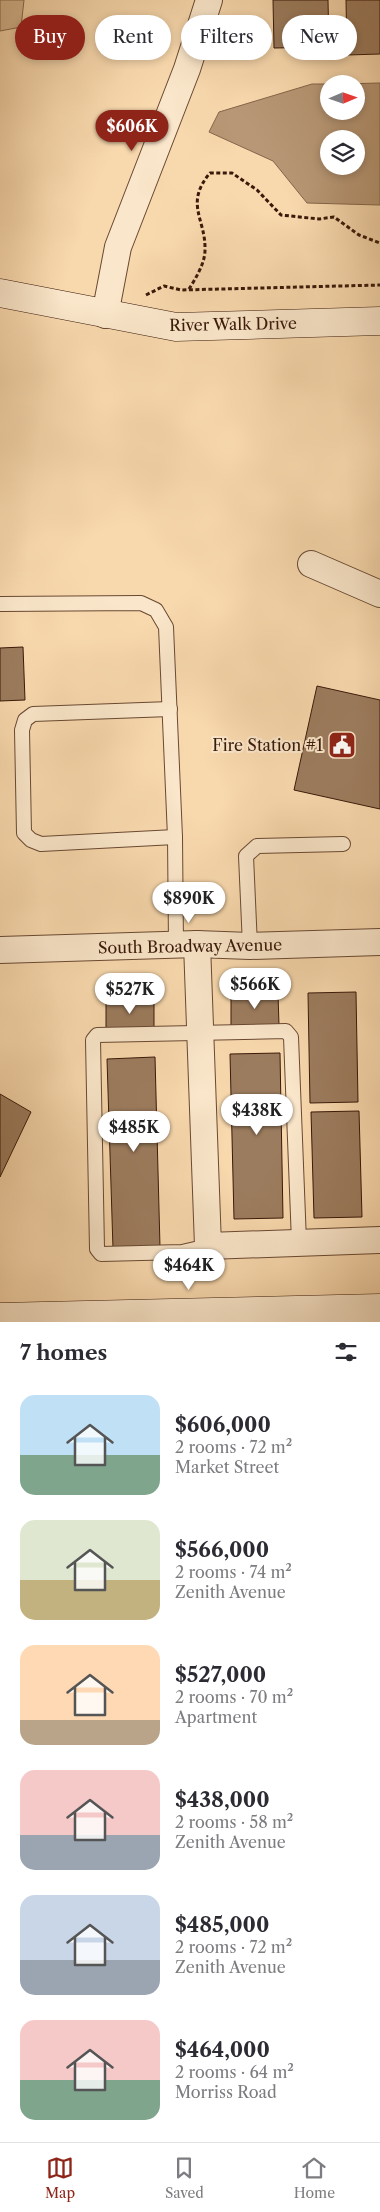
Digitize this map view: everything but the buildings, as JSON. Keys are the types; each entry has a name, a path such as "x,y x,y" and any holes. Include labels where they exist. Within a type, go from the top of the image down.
{"street":[{"path":"106,315 118,247 187,69 209,0"},
{"name":"River Walk Drive","path":"0,293 176,328 380,321"},
{"path":"311,564 380,594"},
{"name":"South Broadway Avenue","path":"0,950 187,944 250,946 380,942"},
{"path":"187,944 200,1033 208,1246 380,1240"},
{"path":"0,1317 380,1308"}],"lane":[{"path":"0,604 141,603 156,610 166,627 174,837 187,944"},
{"path":"170,709 33,714 29,717 22,730 24,833 31,840 40,844 174,837"},
{"path":"250,946 246,856 257,846 344,844"},
{"path":"208,1246 182,1252 101,1254 97,1249 93,1040 97,1035 286,1032 291,1037 299,1242"}],"path":[{"path":"189,290 199,272 205,250 197,207 200,185 210,173 232,173 257,190 281,215 319,220 334,217 359,235 372,242 380,242"},
{"path":"142,298 164,286 189,290 380,285"}],"shaded area":[{"path":"0,0 24,0 22,15 15,15 15,28 0,31"},
{"path":"365,83 380,83 380,205 307,203 273,161 209,132 219,112 312,84 320,84 320,120 365,120"}],"place":[{"name":"Fire Station #1","path":"342,745"}]}
